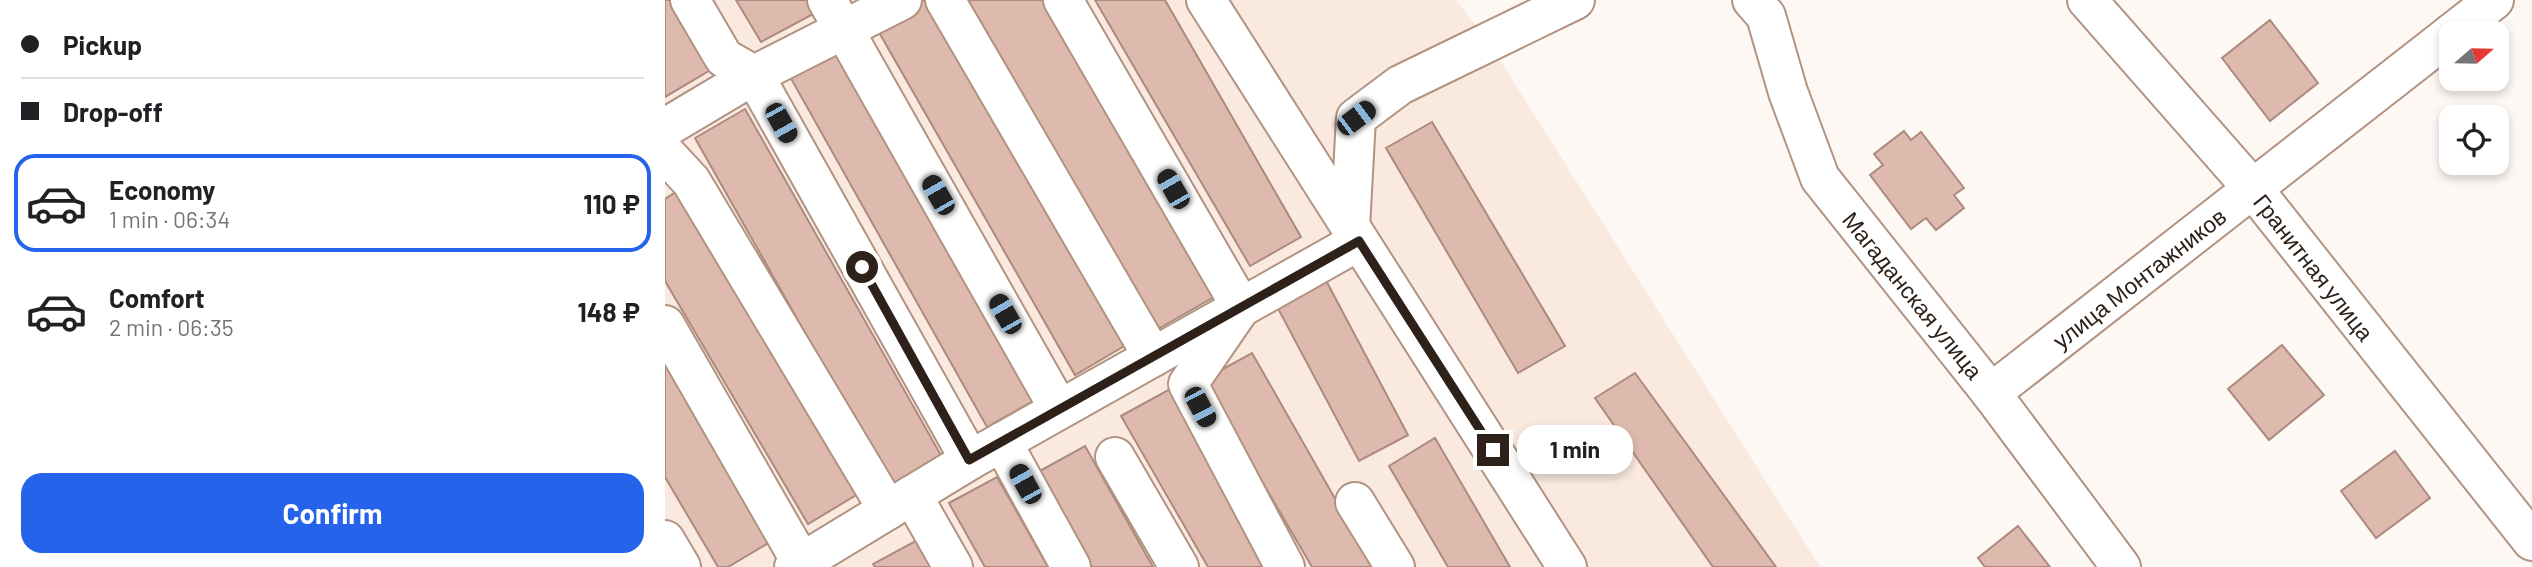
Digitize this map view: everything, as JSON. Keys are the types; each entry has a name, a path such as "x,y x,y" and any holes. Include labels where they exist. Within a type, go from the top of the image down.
{"street":[{"path":"690,0 724,58 754,75 986,451 1071,567"},
{"path":"665,128 754,75 835,15 902,0"},
{"path":"945,0 1153,356"},
{"path":"1063,0 1241,307"},
{"path":"1206,0 1567,567"},
{"path":"1355,234 1356,118 1400,85 1575,0"},
{"name":"Магаданская улица","path":"1752,0 1766,16 1788,92 1821,178 1991,393 2121,567"},
{"name":"Гранитная улица","path":"2087,0 2254,190 2532,541"},
{"name":"улица Монтажников","path":"2467,21 2494,0"},
{"path":"835,15 1059,409"},
{"name":"улица Монтажников","path":"1991,393 2439,43"},
{"path":"665,153 691,181 900,502 953,567"},
{"path":"665,325 800,566 986,451 1241,307 1355,234"},
{"path":"1241,307 1188,384 1285,567"},
{"path":"1115,457 1179,567"},
{"path":"1355,502 1395,567"},
{"path":"665,540 681,567"}],"shaded area":[{"path":"665,0 1456,0 1487,40 1820,567 665,567"}],"building":[{"path":"665,0 679,0 719,65 665,97"},
{"path":"736,0 807,0 815,13 761,42"},
{"path":"923,0 929,0 1126,345 1075,375 876,27"},
{"path":"968,0 1043,0 1214,297 1158,329"},
{"path":"1095,0 1165,0 1301,237 1250,266"},
{"path":"2270,20 2318,83 2270,121 2222,58"},
{"path":"839,47 1037,399 987,427 789,75"},
{"path":"745,109 942,457 891,485 695,138"},
{"path":"1432,122 1565,346 1518,373 1386,148"},
{"path":"1904,131 1911,140 1921,132 1964,188 1954,195 1964,208 1936,230 1926,218 1911,229 1870,175 1883,165 1874,154"},
{"path":"679,190 858,494 808,524 665,281 665,199"},
{"path":"1322,273 1408,435 1359,461 1273,299"},
{"path":"2282,345 2324,395 2269,440 2228,389"},
{"path":"1252,353 1374,567 1312,567 1203,380"},
{"path":"665,364 770,542 728,567 718,567 665,477"},
{"path":"1635,373 1776,567 1713,567 1595,398"},
{"path":"1170,389 1271,567 1208,567 1121,416"},
{"path":"1435,438 1510,567 1448,567 1389,466"},
{"path":"1085,446 1153,567 1092,567 1038,472"},
{"path":"2395,451 2430,498 2376,538 2341,491"},
{"path":"997,477 1048,567 985,567 949,503"},
{"path":"2018,526 2050,567 1985,567 1978,558"},
{"path":"923,537 940,567 875,567 873,564"}],"route":[{"path":"862,267 969,460 1359,241 1493,450"}]}
